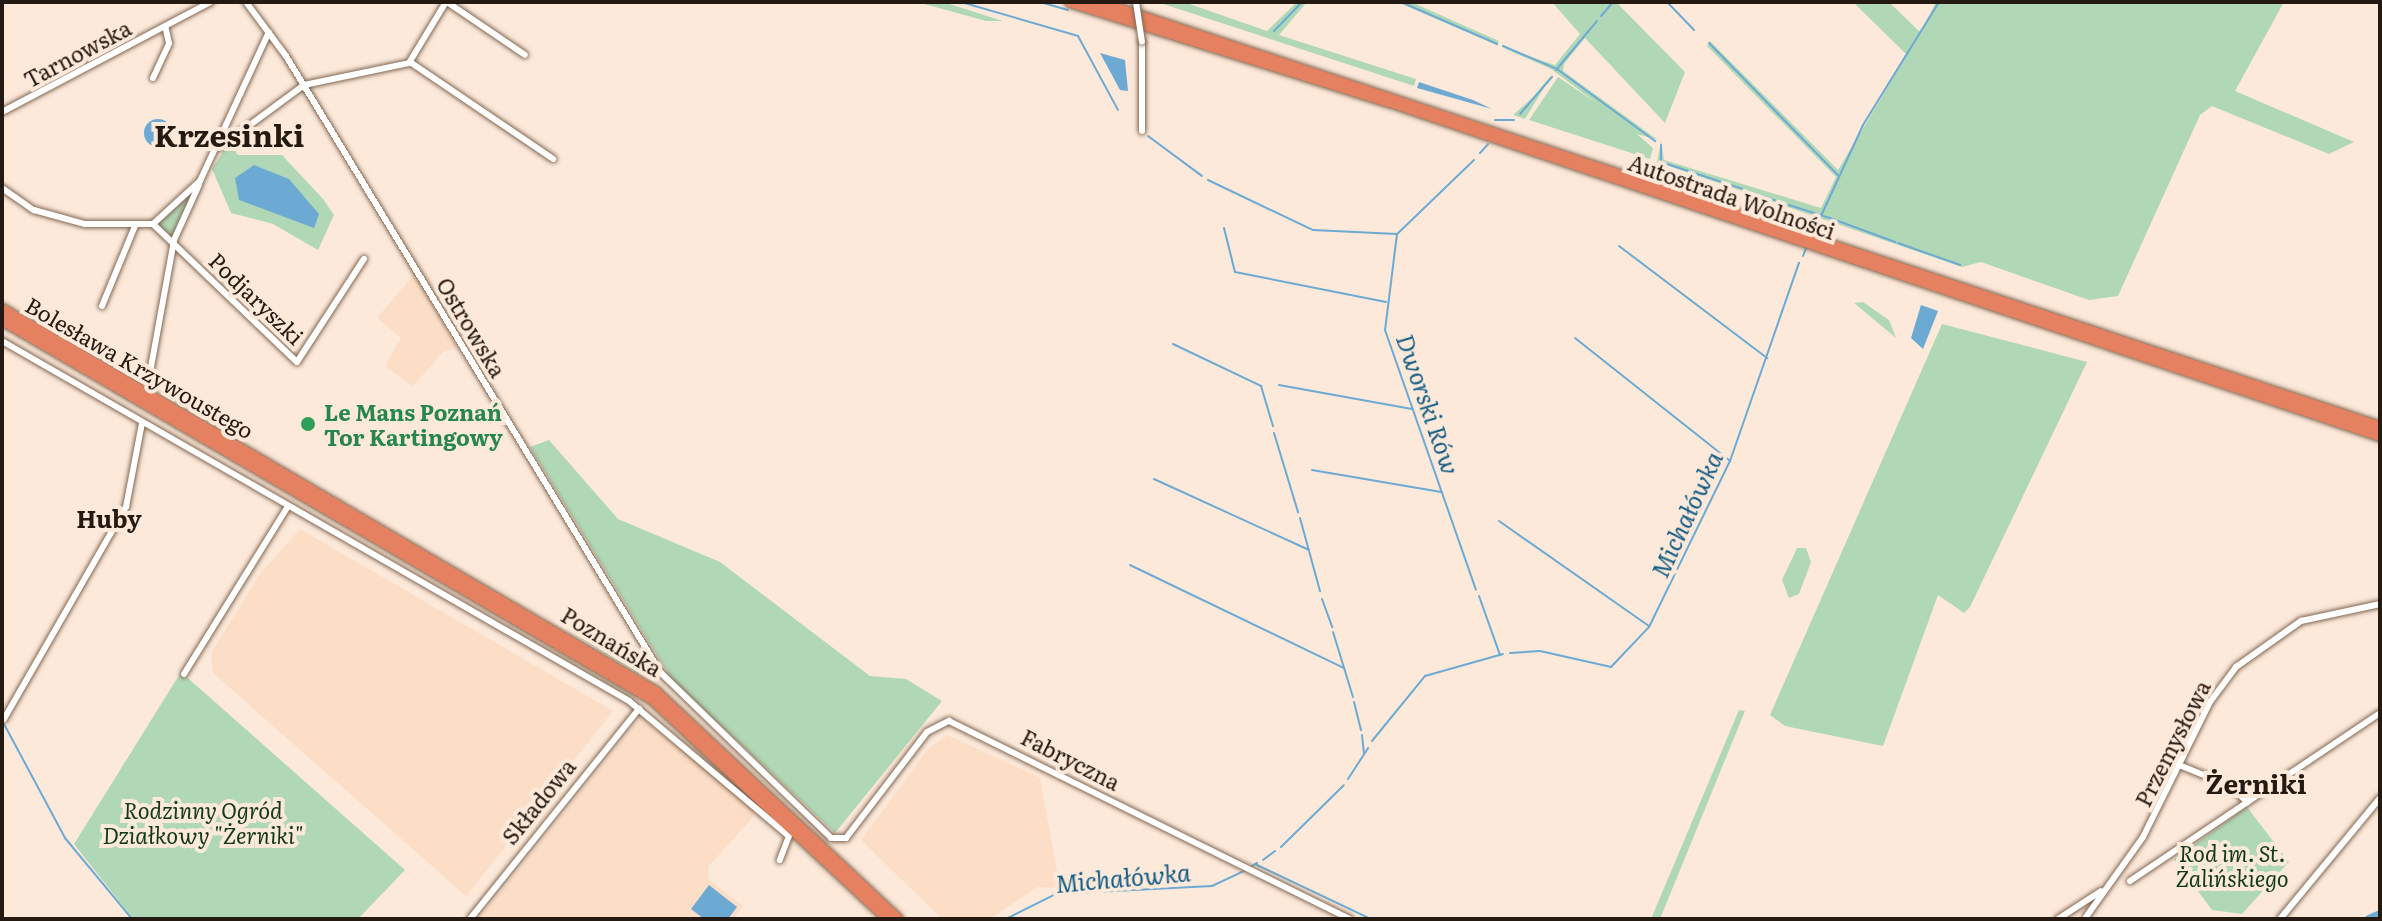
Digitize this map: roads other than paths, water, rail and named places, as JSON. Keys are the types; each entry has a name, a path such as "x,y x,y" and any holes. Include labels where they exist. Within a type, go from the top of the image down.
{"highway":[{"name":"Autostrada Wolności","path":"1070,2 1803,237"},
{"name":"Autostrada Wolności","path":"1098,2 2380,427"},
{"name":"Autostrada Wolności","path":"1833,247 2380,436"},
{"name":"Bolesława Krzywoustego","path":"2,309 256,463"},
{"name":"Bolesława Krzywoustego","path":"2,320 256,463"},
{"name":"Poznańska","path":"256,463 546,625 656,692 898,919"},
{"name":"Poznańska","path":"256,463 652,699 888,919"},
{"path":"546,625 569,631"},
{"path":"644,674 656,692"}],"street":[{"name":"Tarnowska","path":"2,112 211,2"},
{"name":"Ostrowska","path":"246,2 304,85 661,673 817,826"},
{"path":"410,62 446,2 525,55"},
{"path":"1136,2 1142,42 1142,131"},
{"path":"153,78 169,43 165,26"},
{"path":"149,378 174,240 200,181 220,147 269,32"},
{"path":"220,147 304,85 410,62 553,159"},
{"path":"229,125 238,131"},
{"path":"2,188 41,213 135,226 153,224 200,181"},
{"path":"153,224 174,240"},
{"path":"102,306 135,226"},
{"name":"Podjaryszki","path":"174,240 297,362 364,259"},
{"path":"2,341 639,709 789,836 780,860"},
{"path":"4,719 126,507 142,423"},
{"path":"184,674 287,508"},
{"name":"Przemysłowa","path":"2086,918 2143,837 2216,692 2258,647 2317,615 2380,604"},
{"name":"Składowa","path":"470,919 639,709"},
{"path":"2130,881 2380,713"},
{"name":"Fabryczna","path":"817,826 836,841 846,838 932,727 949,721 1350,919"},
{"path":"2180,762 2247,802"},
{"path":"2280,919 2380,798"},
{"name":"Przemysłowa","path":"2058,919 2104,890"},
{"path":"2076,908 2086,918"}],"water":[{"path":"1100,53 1125,60 1128,91 1120,90"},
{"path":"1419,82 1473,100 1492,109 1417,88"},
{"path":"158,119 168,123 172,133 168,143 158,147 148,143 144,133 148,123"},
{"path":"254,165 289,179 319,214 314,228 239,200 235,178"},
{"path":"1921,305 1938,311 1923,349 1911,338"},
{"path":"709,885 737,907 728,919 704,919 691,909"}],"waterway":[{"path":"961,2 1078,36 1118,110"},
{"path":"1040,2 1068,10"},
{"path":"1274,31 1302,2"},
{"path":"1401,2 1497,44"},
{"name":"Dworski Rów","path":"1601,16 1613,2"},
{"path":"1667,2 1694,30"},
{"name":"Michałówka","path":"1821,216 1863,125 1939,2"},
{"name":"Dworski Rów","path":"1556,70 1597,21"},
{"path":"1709,43 1839,176"},
{"path":"1503,46 1557,69 1655,141"},
{"name":"Dworski Rów","path":"1520,114 1552,77"},
{"name":"Dworski Rów","path":"1495,120 1514,120"},
{"path":"1148,136 1202,176"},
{"name":"Dworski Rów","path":"1480,153 1488,144"},
{"path":"1661,145 1661,162 1743,189"},
{"name":"Dworski Rów","path":"1474,160 1397,234 1385,330 1476,590"},
{"path":"1208,180 1313,230 1397,234"},
{"path":"1747,191 1781,202"},
{"path":"1789,205 1836,220"},
{"path":"1838,221 1895,242"},
{"name":"Michałówka","path":"1812,235 1818,222"},
{"path":"1224,228 1235,272 1386,302"},
{"path":"1898,243 1960,265"},
{"path":"1619,246 1767,358"},
{"name":"Michałówka","path":"1803,256 1806,248"},
{"name":"Michałówka","path":"1510,653 1540,651 1611,667 1649,627 1730,461 1799,263"},
{"path":"1575,338 1730,461"},
{"path":"1173,344 1261,386 1273,426"},
{"path":"1279,385 1412,409"},
{"path":"1274,433 1298,512"},
{"path":"1312,470 1441,492"},
{"path":"1154,479 1309,550"},
{"path":"1300,518 1320,591"},
{"path":"1499,521 1649,626"},
{"path":"1130,565 1344,668"},
{"name":"Dworski Rów","path":"1479,596 1500,655"},
{"path":"1322,599 1332,627"},
{"path":"1333,632 1353,697"},
{"name":"Michałówka","path":"1372,741 1425,676 1503,654"},
{"path":"1354,702 1361,730"},
{"path":"4,724 65,838 132,919"},
{"path":"1362,735 1364,753"},
{"name":"Michałówka","path":"1348,779 1368,748"},
{"name":"Michałówka","path":"1281,847 1344,785"},
{"name":"Michałówka","path":"1263,860 1275,851"},
{"name":"Michałówka","path":"1252,866 1257,863"},
{"path":"1255,864 1371,919"},
{"name":"Michałówka","path":"1006,919 1056,894 1212,886 1244,871"},
{"path":"2369,919 2380,914"}],"place":[{"name":"Le Mans Poznań Tor Kartingowy","path":"308,424"}],"district":[{"name":"Krzesinki","path":"229,134"},
{"name":"Huby","path":"109,518"},
{"name":"Żerniki","path":"2256,783"}],"park label":[{"name":"Rodzinny Ogród Działkowy \"Żerniki\"","path":"203,822"},
{"name":"Rod im. St. Żalińskiego","path":"2232,864"}]}
